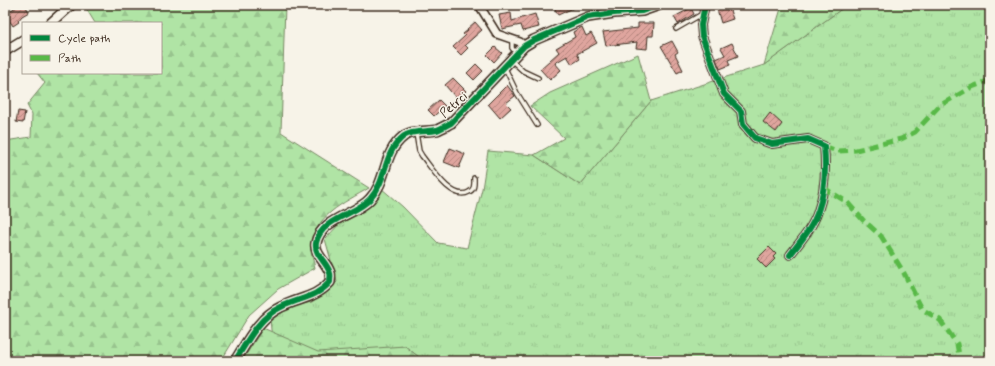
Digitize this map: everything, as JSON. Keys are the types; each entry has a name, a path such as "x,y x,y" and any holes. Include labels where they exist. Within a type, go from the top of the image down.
{"street":[{"path":"52,22 71,5"},
{"path":"479,5 497,34 520,42 524,46"},
{"name":"Petrci","path":"235,361 256,329 269,314 280,307 322,291 330,282 330,273 317,252 316,243 322,231 336,220 370,200 378,188 389,153 406,134 438,130 451,123 524,46 548,32 588,17 616,9 642,11 659,5"},
{"path":"705,5 702,14 702,36 724,94 741,110 743,124 755,138 772,144 808,139 824,146 826,162 818,211 803,239 790,255"},
{"path":"7,50 22,41"}],"lane":[{"path":"670,6 677,5"},
{"path":"676,29 702,14"},
{"path":"512,40 514,57 523,71 538,78"},
{"path":"505,67 517,93 537,125"},
{"path":"416,133 418,146 422,156 446,186 454,192 466,194 472,191 474,186 474,178"}],"green space":[{"path":"84,5 285,5 281,132 369,188 340,205 323,219 313,238 311,250 315,268 278,289 249,315 221,361 5,361 5,141 31,137 32,115 27,105 45,83 38,74 162,74 162,22 94,22"},
{"path":"782,5 847,5 764,65"},
{"path":"847,5 990,5 990,361 424,361 405,346 274,361 270,319 289,307 312,302 337,282 325,239 344,219 372,204 381,188 403,207 438,243 467,248 482,189 488,151 534,155 580,185 651,101 764,65"},
{"path":"638,54 651,101 580,185 534,155 564,138 530,106 550,93"},
{"path":"263,328 318,352 405,346 424,361 242,361"}],"building":[{"path":"19,5 25,5 29,12 22,16 18,21 19,22 13,26 5,14"},
{"path":"553,5 580,5 558,15"},
{"path":"728,5 733,19 721,23 717,9"},
{"path":"691,8 694,14 678,24 674,17"},
{"path":"511,13 512,21 535,14 539,27 523,31 521,25 502,29 499,15"},
{"path":"475,22 482,30 465,45 468,48 461,55 453,47 465,36 463,34"},
{"path":"638,23 654,23 653,36 648,36 647,49 636,48 637,42 606,46 603,32 638,28"},
{"path":"582,27 586,36 591,33 597,43 577,54 580,59 572,64 567,56 555,63 561,70 550,80 540,69 559,52 556,48 575,37 573,32"},
{"path":"672,41 678,52 675,54 683,70 677,73 661,46"},
{"path":"732,43 738,56 728,60 730,65 720,69 716,59 725,55 721,48"},
{"path":"495,47 502,53 494,62 487,55"},
{"path":"476,64 483,71 474,80 467,73"},
{"path":"453,78 466,91 457,99 445,85"},
{"path":"507,85 515,96 506,103 511,108 500,118 488,104"},
{"path":"439,100 445,106 434,116 428,110"},
{"path":"18,111 25,112 23,123 16,122"},
{"path":"770,113 782,124 776,132 763,122"},
{"path":"450,148 465,154 459,168 444,162"},
{"path":"769,247 776,254 773,257 775,259 766,268 757,259"}],"marked path":[{"path":"824,146 837,151 856,150 901,139 915,132 939,106 972,87 990,80"},
{"path":"822,187 847,202 863,220 881,236 904,273 922,309 940,320 957,344 960,361"}],"cycle path":[{"path":"235,361 260,323 273,311 313,295 330,282 328,269 316,247 319,235 332,222 356,209 370,199 380,184 392,150 404,136 416,132 437,130 451,123 524,46 534,40 588,17 642,11 659,5"},
{"path":"705,5 701,25 702,36 724,94 741,111 743,124 755,138 772,144 808,139 824,146 824,178 818,211 810,229 790,255"}]}
